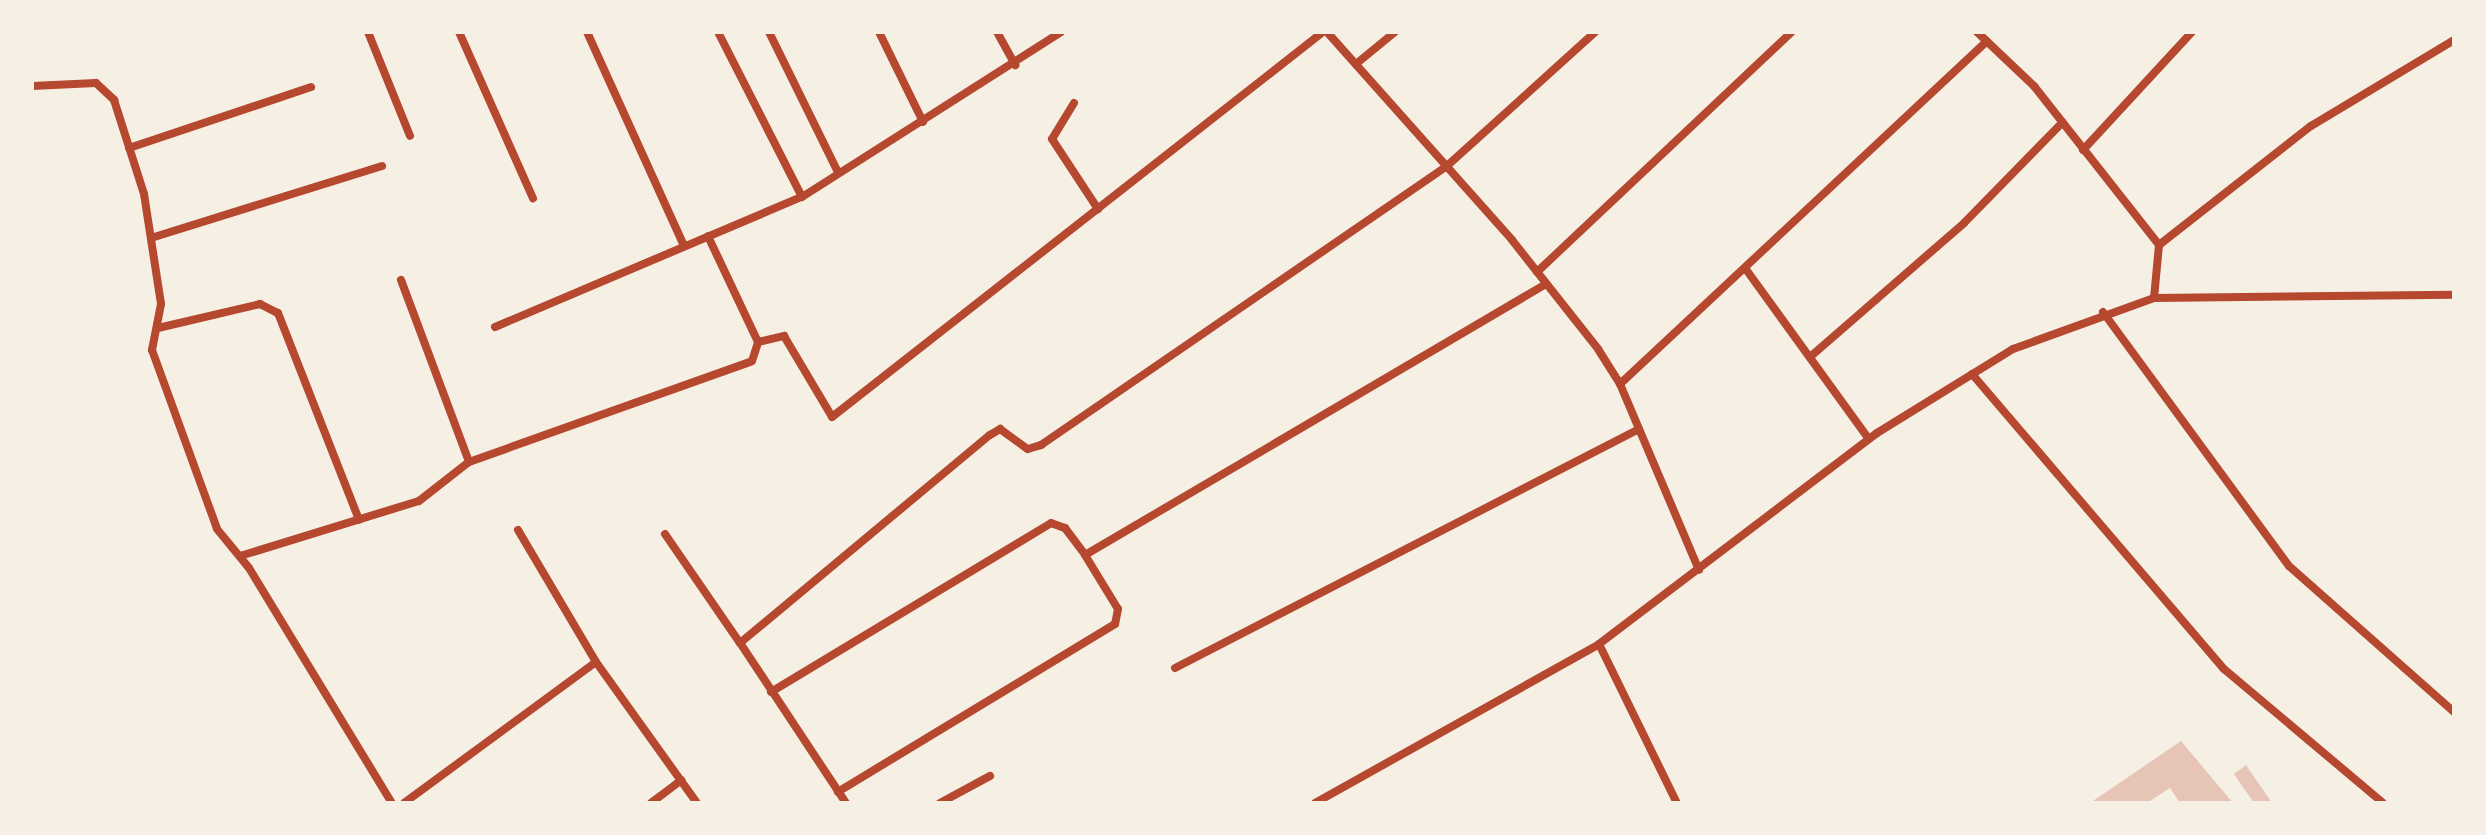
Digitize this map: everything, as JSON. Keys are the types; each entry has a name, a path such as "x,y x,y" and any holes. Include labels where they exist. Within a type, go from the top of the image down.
{"street":[{"path":"368,32 410,136"},
{"path":"459,32 533,198"},
{"path":"587,32 684,246"},
{"path":"718,32 802,197"},
{"path":"769,32 838,172"},
{"path":"879,32 923,122"},
{"path":"997,32 1015,65"},
{"path":"495,327 802,197 1015,65 1061,32"},
{"path":"758,342 784,336 832,417 1325,32 1448,165 1537,272 1620,384 1699,570"},
{"path":"1356,64 1395,32"},
{"path":"740,643 990,435 1000,429 1028,449 1041,445 1448,165 1595,32"},
{"path":"1537,272 1792,32"},
{"path":"1977,32 2063,122 2159,245 2154,298"},
{"path":"2083,150 2192,32"},
{"path":"2159,245 2311,126 2453,36"},
{"path":"1620,384 1987,41"},
{"path":"32,86 79,81 107,89 129,148 151,238 158,328 152,350 222,540 240,556 392,803"},
{"path":"129,148 311,87"},
{"path":"1074,103 1052,139 1098,209"},
{"path":"1810,357 1964,223 2063,122"},
{"path":"151,238 382,166"},
{"path":"240,556 419,501 469,462 740,368 752,361 758,342 708,236"},
{"path":"1745,268 1869,439"},
{"path":"401,280 469,462"},
{"path":"1085,555 1546,284"},
{"path":"1315,803 1599,644 1869,439 1972,374 2103,312 2154,298 2454,295"},
{"path":"158,328 260,304 278,313 359,520"},
{"path":"2103,312 2289,566 2454,712"},
{"path":"1972,374 2224,669 2383,803"},
{"path":"1175,668 1639,429"},
{"path":"771,692 1051,523 1065,528 1085,555 1118,609 1115,624 838,792"},
{"path":"518,530 596,662 697,803"},
{"path":"665,534 846,803"},
{"path":"1599,644 1677,803"},
{"path":"404,803 596,662"},
{"path":"940,803 990,776"},
{"path":"651,803 681,780"}],"building":[{"path":"2181,741 2233,803 2180,803 2170,788 2147,803 2090,803"},
{"path":"2246,765 2272,803 2254,803 2234,774"}]}
